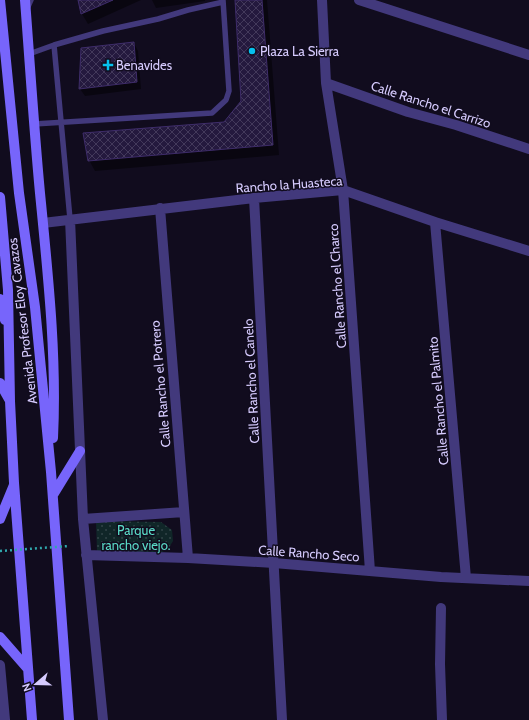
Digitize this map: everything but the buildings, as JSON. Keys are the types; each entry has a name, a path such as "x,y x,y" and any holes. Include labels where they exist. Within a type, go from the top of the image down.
{"main road":[{"name":"Avenida Profesor Eloy Cavazos","path":"0,0 19,193 35,307 51,472 69,720"},
{"name":"Avenida Profesor Eloy Cavazos","path":"25,0 34,124 51,311 55,397 51,472"},
{"name":"Avenida Profesor Eloy Cavazos","path":"0,197 8,290 10,401 14,484 32,720"},
{"name":"Avenida Profesor Eloy Cavazos","path":"0,299 4,320 9,332"},
{"path":"0,383 10,401"},
{"path":"53,495 80,451"},
{"path":"0,518 14,484"},
{"path":"0,637 28,669"}],"street":[{"name":"Calle Rancho el Charco","path":"322,0 326,83 343,190 370,571"},
{"path":"359,0 529,55"},
{"name":"Calle Rancho el Carrizo","path":"326,83 408,112 456,125 529,148"},
{"name":"Rancho la Huasteca","path":"43,223 160,208 343,190 435,222 529,251"},
{"name":"Calle Rancho el Canelo","path":"254,198 282,720"},
{"name":"Calle Rancho el Potrero","path":"160,208 188,558"},
{"path":"70,219 83,519 103,720"},
{"name":"Calle Rancho el Palmito","path":"435,222 466,578"},
{"path":"83,519 184,512"},
{"name":"Calle Rancho Seco","path":"86,555 188,558 274,563 529,582"},
{"path":"441,608 440,664 442,720"},
{"path":"0,665 5,720"}],"lane":[{"path":"26,11 31,0"},
{"path":"29,54 103,31 158,19 223,1 230,90 226,100 217,110 207,114 34,124"},
{"path":"54,45 70,219"}],"path":[{"path":"0,551 69,546"}],"green space":[{"name":"Parque rancho viejo.","path":"96,521 161,522 172,530 173,541 168,549 158,554 97,551"}],"place":[{"name":"Plaza La Sierra","path":"252,51"},
{"name":"Benavides","path":"108,65"}]}
